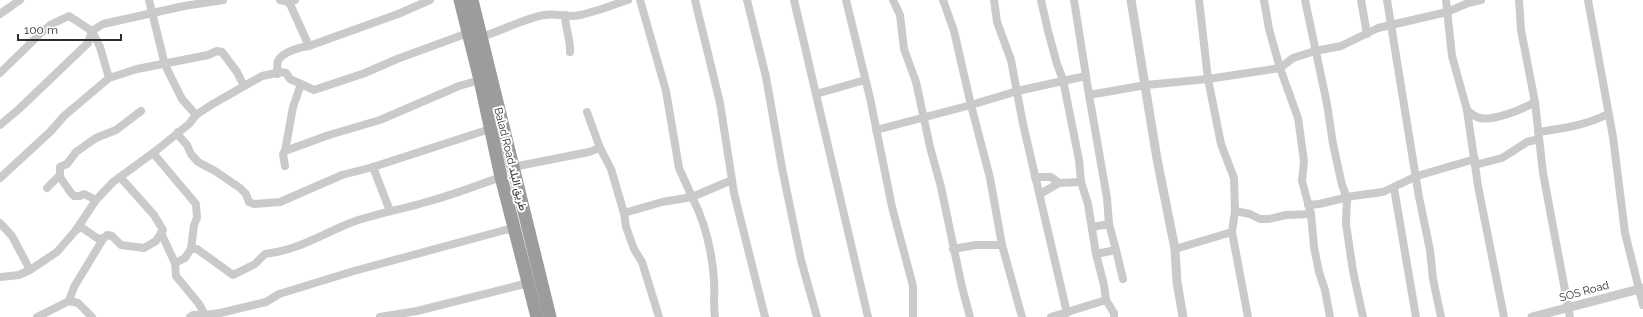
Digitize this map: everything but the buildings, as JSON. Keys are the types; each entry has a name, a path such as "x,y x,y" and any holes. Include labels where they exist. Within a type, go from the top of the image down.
{"highway":[{"name":"Balad Road طريق البلد","path":"460,0 480,80 501,177 537,317"},
{"name":"Balad Road طريق البلد","path":"472,0 550,317"}],"street":[{"path":"0,14 20,0"},
{"path":"149,0 165,65 182,99 196,115"},
{"path":"0,125 19,109 88,43 92,32 103,24 184,6 223,0"},
{"path":"280,0 291,1 309,46"},
{"path":"277,74 278,61 281,57 296,48 309,46 398,14 430,0"},
{"path":"481,37 497,33 524,21 543,15 556,13 572,16 628,0"},
{"path":"640,0 666,91 679,168 705,229 714,279 715,317"},
{"path":"695,0 720,103 732,180 765,317"},
{"path":"747,0 766,77 782,168 801,260 817,317"},
{"path":"794,0 868,317"},
{"path":"846,0 892,207 913,286 913,317"},
{"path":"893,0 900,15 904,49 916,82 970,317"},
{"path":"944,0 954,31 990,178 1002,245 1022,317"},
{"path":"994,0 997,22 1011,60 1035,177 1067,313"},
{"path":"1041,0 1057,64 1063,80 1081,182 1088,204 1096,254 1104,285 1106,300 1114,313 1114,317"},
{"path":"1074,0 1107,198 1109,224 1123,279"},
{"path":"1131,0 1146,84 1157,159 1175,249 1177,282 1183,317"},
{"path":"1199,0 1208,78 1221,144 1234,178 1235,212 1232,232 1248,317"},
{"path":"1264,0 1269,29 1280,68 1298,118 1304,161 1302,182 1311,214 1314,247 1330,317"},
{"path":"1305,0 1342,185 1346,198 1346,224 1353,271 1363,317"},
{"path":"1361,0 1366,34"},
{"path":"1387,0 1392,25 1396,63 1417,176 1419,197 1430,250 1433,279 1441,317"},
{"path":"1446,0 1453,63 1466,110 1504,317"},
{"path":"1089,94 1146,84 1208,78 1280,68 1293,58 1315,51 1342,46 1378,28 1447,12 1468,3 1481,0"},
{"path":"1519,0 1521,30 1535,102 1543,172 1570,317"},
{"path":"1588,0 1613,137 1625,233 1641,289 1643,305"},
{"path":"565,15 565,25 570,52"},
{"path":"0,73 43,31 52,24 69,16 92,32 100,47 109,78"},
{"path":"0,277 19,274 30,270 57,252 76,230 80,221 96,200 112,182 153,153 189,124 196,115 211,104 262,76 281,72 286,73 290,79 314,90 365,73 397,59 468,33"},
{"path":"0,178 50,132 64,116 109,78 137,70 208,55 218,51 222,52 237,72 244,86"},
{"path":"876,130 923,116 971,105 1017,91 1086,76"},
{"path":"285,151 380,120 459,86 480,80"},
{"path":"816,94 865,80"},
{"path":"285,166 283,154 285,151 293,107 301,84"},
{"path":"1466,110 1478,118 1486,118 1511,113 1535,102"},
{"path":"96,200 84,194 74,196 60,175 60,167 66,164 76,152 96,138 116,130 141,111"},
{"path":"587,112 600,148 611,169 624,213 626,227 634,249 642,262 659,317"},
{"path":"1308,205 1346,198 1374,195 1394,188 1417,176 1475,162 1502,158 1538,135 1592,121 1608,114"},
{"path":"178,132 178,135 187,145 198,162 215,171 240,188 246,194 250,202 254,204 280,202 342,175 373,167 490,129"},
{"path":"513,167 589,152 600,148"},
{"path":"153,153 196,204 197,218 194,225 191,249 185,258 175,263"},
{"path":"373,167 390,211"},
{"path":"47,188 60,175"},
{"path":"69,301 74,287 103,239 107,235 112,236 121,245 144,248 156,241 163,230 154,215 120,177"},
{"path":"191,249 197,249 233,275 255,264 265,254 277,253 292,248 319,238 351,223 423,203 501,177"},
{"path":"1035,177 1051,177 1059,183"},
{"path":"624,213 662,202 692,197 732,180"},
{"path":"1040,194 1059,183 1081,182"},
{"path":"1394,188 1416,317"},
{"path":"1235,212 1250,214 1260,219 1269,219 1286,215 1311,214"},
{"path":"0,223 12,236 30,270"},
{"path":"1092,227 1109,224"},
{"path":"76,230 81,227 97,238 103,239"},
{"path":"190,317 193,315 205,315 266,302 280,294 354,271 505,230 515,229"},
{"path":"1175,249 1232,232"},
{"path":"161,233 175,263 176,276 199,304 205,315"},
{"path":"953,248 1002,245"},
{"path":"1096,254 1116,250"},
{"path":"380,317 417,311 528,283"},
{"name":"SOS Road","path":"1536,316 1641,289"},
{"path":"1051,317 1106,300"},
{"path":"37,317 69,301 78,303 92,317"}]}
